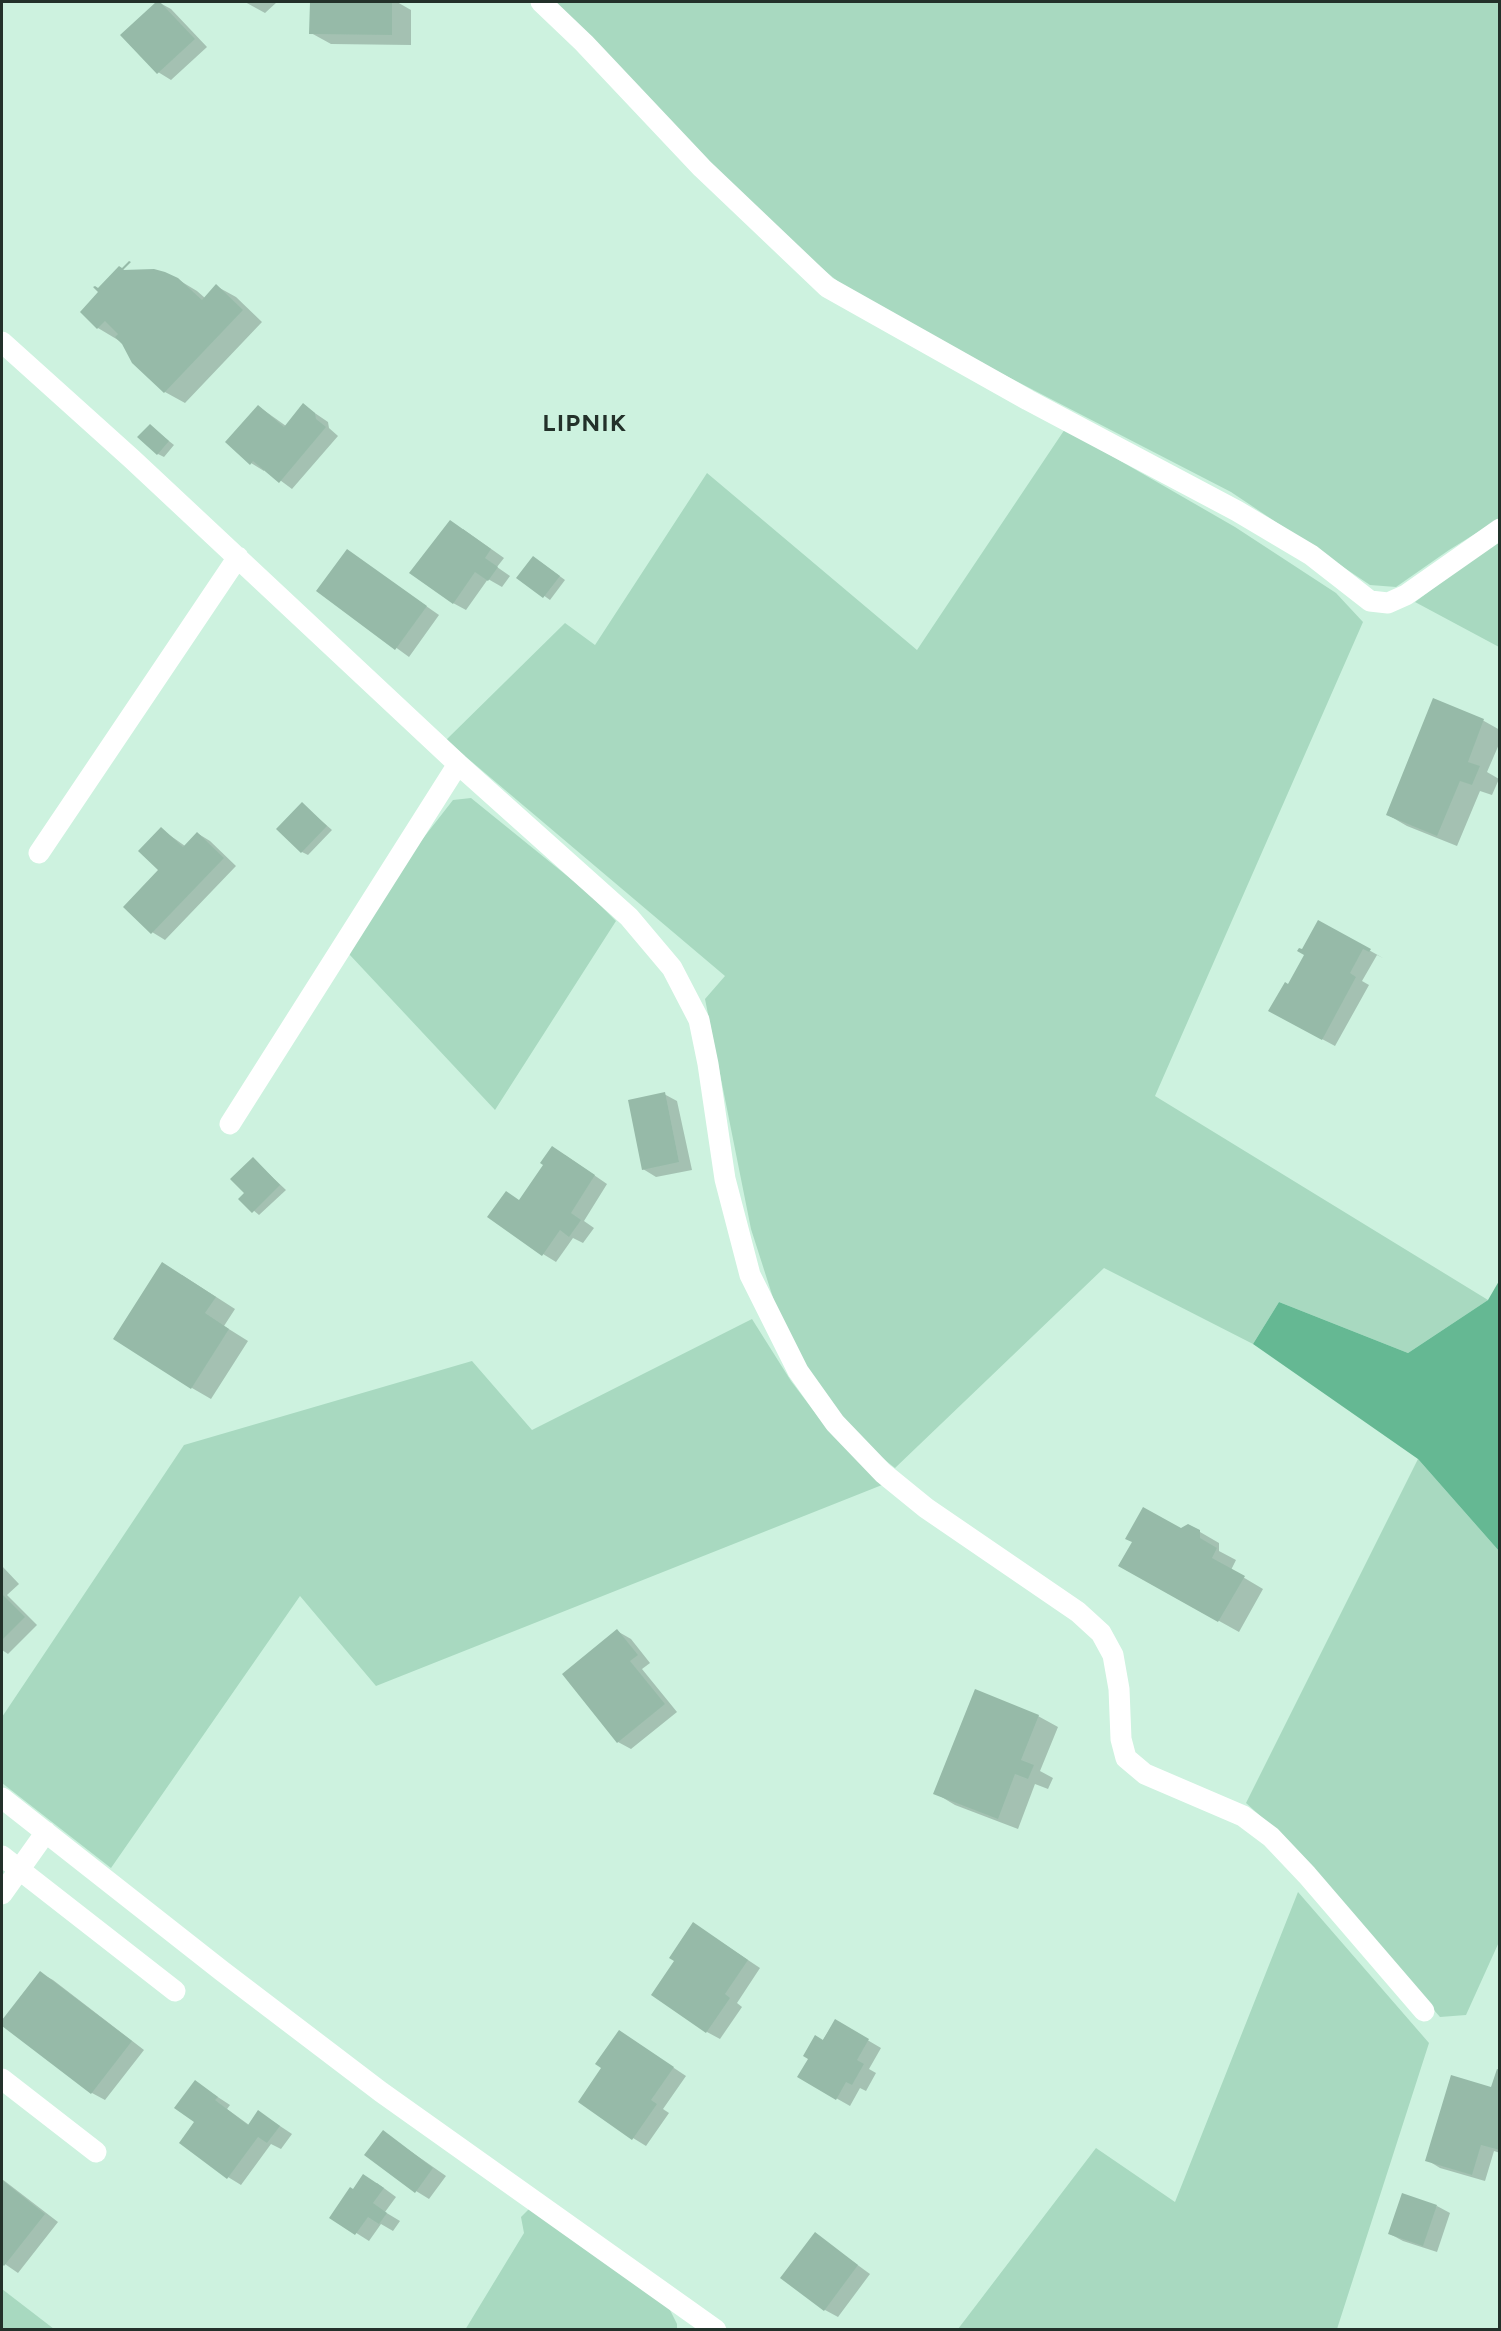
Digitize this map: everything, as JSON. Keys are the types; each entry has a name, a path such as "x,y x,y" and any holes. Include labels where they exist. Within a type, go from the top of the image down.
{"lane":[{"path":"541,2 584,43 702,168 827,287 1028,400 1237,511 1311,555 1370,601 1388,603 1406,595 1500,529"},
{"path":"2,342 238,557 458,764 628,917 672,968 699,1020 725,1179 750,1275 798,1371 835,1423 883,1473 926,1508 1078,1612 1101,1633 1113,1655 1119,1689 1121,1739 1126,1758 1145,1774 1243,1816 1271,1838 1307,1875 1424,2011"},
{"path":"39,853 238,557"},
{"path":"230,1124 458,764"},
{"path":"2,1798 222,1971 381,2092 716,2330"},
{"path":"2,1894 46,1832"},
{"path":"2,1856 175,1990"},
{"path":"2,2079 96,2152"}],"green space":[{"path":"552,2 1499,2 1499,519 1396,587 1370,585 1231,492 863,302 797,248 715,170"},
{"path":"1065,429 1235,527 1336,593 1363,622 1155,1096 1488,1300 1408,1353 1279,1302 1253,1344 1104,1268 895,1468 858,1439 814,1381 775,1304 751,1229 705,999 725,976 446,740 565,623 595,645 707,473 917,650"},
{"path":"1499,539 1499,647 1415,602"},
{"path":"471,798 587,892 616,921 495,1110 349,954 417,846 453,800"},
{"path":"1499,1281 1499,1551 1418,1459 1253,1344 1279,1302 1408,1353 1488,1300"},
{"path":"752,1319 791,1381 829,1431 882,1485 376,1686 300,1596 111,1868 2,1783 2,1717 184,1445 472,1361 532,1430"},
{"path":"1418,1459 1499,1551 1499,1942 1466,2015 1440,2017 1317,1875 1278,1832 1246,1803"},
{"path":"1298,1892 1429,2043 1337,2329 958,2329 1096,2148 1175,2202"},
{"path":"529,2209 668,2306 677,2324 677,2330 465,2330 524,2233 521,2217"},
{"path":"2,2289 54,2329 2,2329"}],"building":[{"path":"156,2 160,2 195,39 157,74 120,35"},
{"path":"310,2 392,2 392,35 309,34"},
{"path":"129,261 131,262 123,270 154,269 165,272 178,278 202,300 216,284 243,310 164,393 132,363 122,344 115,337 118,334 105,321 97,329 80,312 98,292 93,287 98,288 119,266 122,268"},
{"path":"303,403 326,427 279,483 253,461 250,465 225,442 258,405 284,427"},
{"path":"150,424 169,441 157,455 137,437"},
{"path":"450,520 491,549 485,558 498,567 488,581 475,572 453,604 409,573"},
{"path":"347,549 427,606 395,650 316,591"},
{"path":"533,556 560,576 543,598 516,578"},
{"path":"1433,698 1484,719 1468,762 1480,766 1472,785 1460,781 1437,836 1386,815"},
{"path":"302,802 327,826 301,853 276,829"},
{"path":"161,827 183,847 197,832 224,858 151,934 123,907 158,870 138,851"},
{"path":"1318,920 1371,949 1369,952 1363,949 1350,973 1356,977 1322,1040 1268,1011 1285,982 1288,984 1304,955 1297,951 1299,948 1302,949"},
{"path":"665,1092 679,1162 642,1170 628,1100"},
{"path":"552,1146 595,1175 571,1213 581,1220 569,1237 560,1230 542,1256 487,1217 506,1191 519,1200 543,1165 540,1163"},
{"path":"253,1157 280,1185 252,1213 238,1199 244,1193 230,1179"},
{"path":"162,1262 216,1297 205,1313 229,1329 191,1389 113,1339"},
{"path":"1143,1507 1181,1528 1188,1524 1200,1530 1200,1538 1217,1548 1212,1558 1245,1576 1218,1622 1118,1566 1132,1542 1125,1539"},
{"path":"2,1594 25,1617 2,1640"},
{"path":"617,1629 638,1655 630,1661 665,1704 617,1743 562,1674"},
{"path":"975,1689 1039,1715 1021,1760 1034,1765 1028,1779 1015,1774 998,1819 933,1794"},
{"path":"693,1922 748,1960 725,1994 730,1998 706,2033 651,1995 674,1961 669,1958"},
{"path":"40,1971 132,2041 91,2094 2,2026 2,2020"},
{"path":"835,2019 869,2039 857,2060 864,2064 852,2085 846,2082 836,2100 797,2077 808,2059 803,2056 815,2035 823,2040"},
{"path":"619,2030 674,2067 651,2100 657,2104 632,2140 578,2102 601,2068 595,2064"},
{"path":"1497,2069 1500,2070 1500,2150 1481,2145 1472,2175 1425,2161 1451,2075 1491,2087"},
{"path":"195,2080 218,2097 215,2100 248,2125 258,2110 280,2126 267,2143 258,2137 227,2179 179,2143 194,2122 174,2108"},
{"path":"383,2130 433,2168 415,2193 364,2155"},
{"path":"363,2174 384,2188 373,2203 387,2213 379,2224 368,2217 355,2235 329,2218 350,2187 353,2189"},
{"path":"2,2180 45,2214 4,2266 2,2264"},
{"path":"1402,2193 1437,2205 1423,2246 1388,2234"},
{"path":"815,2232 858,2265 824,2311 780,2278"}],"district":[{"name":"LIPNIK","path":"585,424"}]}
